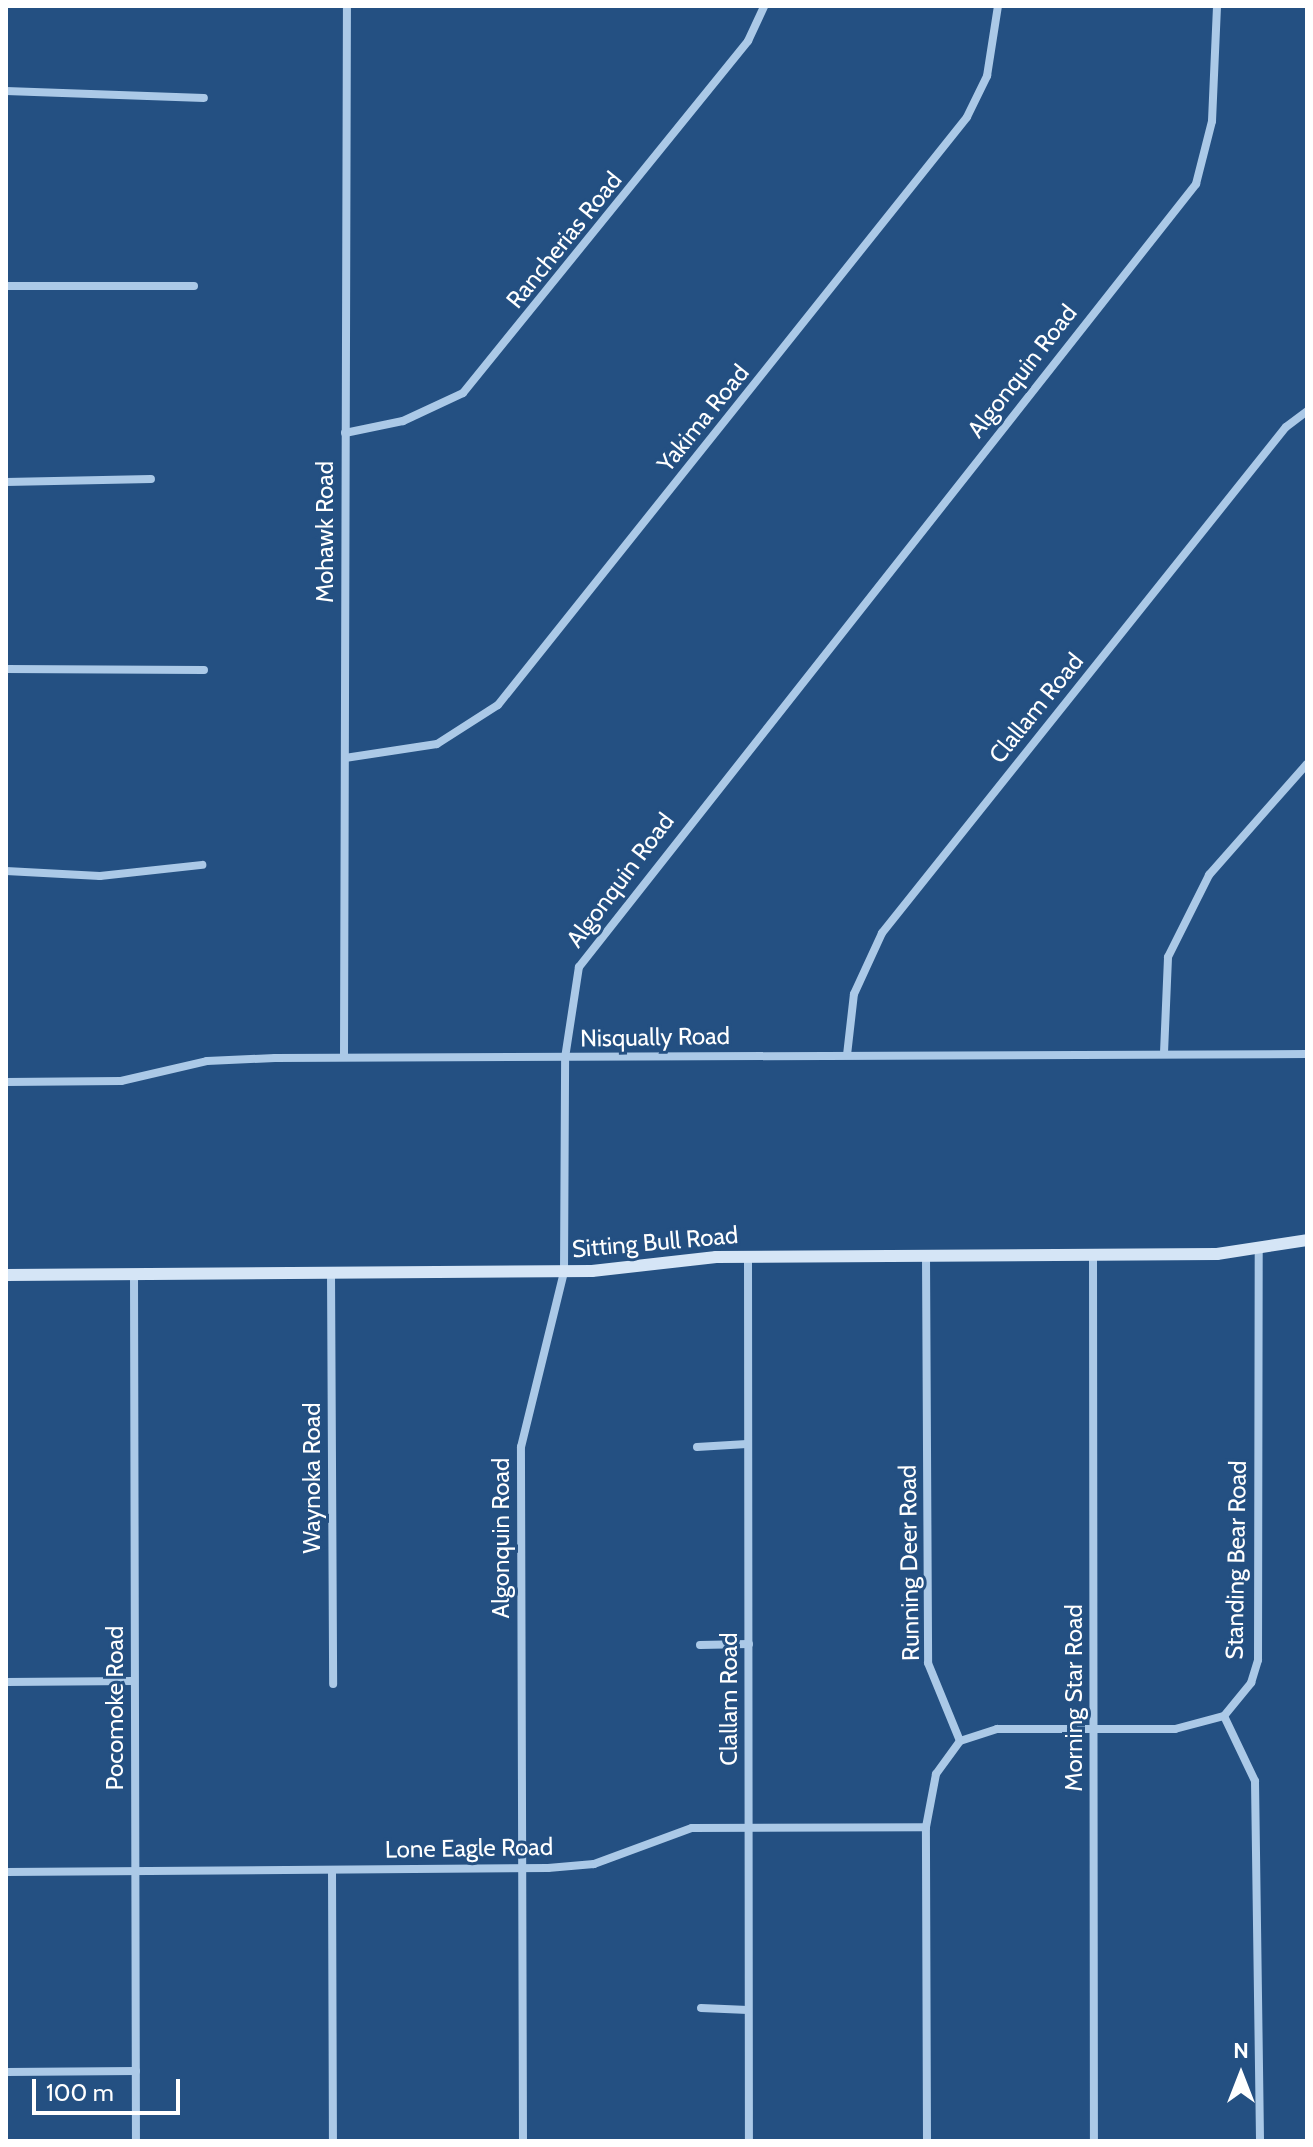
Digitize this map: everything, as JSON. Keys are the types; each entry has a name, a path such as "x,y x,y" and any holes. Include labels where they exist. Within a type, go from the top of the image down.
{"street":[{"name":"Mohawk Road","path":"344,1057 347,6"},
{"name":"Rancherias Road","path":"345,433 403,421 463,393 748,41 764,6"},
{"name":"Yakima Road","path":"345,758 437,744 498,705 958,130 987,76 998,6"},
{"name":"Algonquin Road","path":"523,2141 521,1447 564,1272 565,1058 579,967 641,880 1196,184 1212,121 1217,6"},
{"path":"6,91 204,98"},
{"path":"6,286 194,286"},
{"name":"Clallam Road","path":"847,1055 854,994 882,933 1286,427 1307,411"},
{"path":"6,482 151,479"},
{"path":"6,669 204,670"},
{"path":"1164,1053 1168,957 1202,889 1280,787 1307,764"},
{"path":"6,871 100,876 202,865"},
{"name":"Nisqually Road","path":"6,1082 121,1081 207,1061 344,1057 1307,1054"},
{"name":"Sitting Bull Road","path":"6,1275 564,1272 748,1257 1259,1251 1307,1240"},
{"name":"Standing Bear Road","path":"1224,1716 1251,1683 1258,1660 1259,1251"},
{"name":"Morning Star Road","path":"1093,1255 1094,2141"},
{"name":"Running Deer Road","path":"926,1256 928,1663 960,1741"},
{"name":"Clallam Road","path":"748,1257 749,2141"},
{"name":"Waynoka Road","path":"331,1273 333,1684"},
{"name":"Pocomoke Road","path":"134,1274 136,2141"},
{"path":"697,1447 747,1444"},
{"path":"700,1645 749,1644"},
{"path":"6,1682 134,1681"},
{"path":"927,2141 926,1827 936,1774 960,1741 997,1729 1175,1729 1224,1716 1255,1781 1260,2141"},
{"name":"Lone Eagle Road","path":"6,1872 522,1868 594,1864 692,1828 926,1827"},
{"path":"332,1870 333,2141"},
{"path":"701,2008 748,2010"},
{"path":"6,2072 136,2071"}]}
